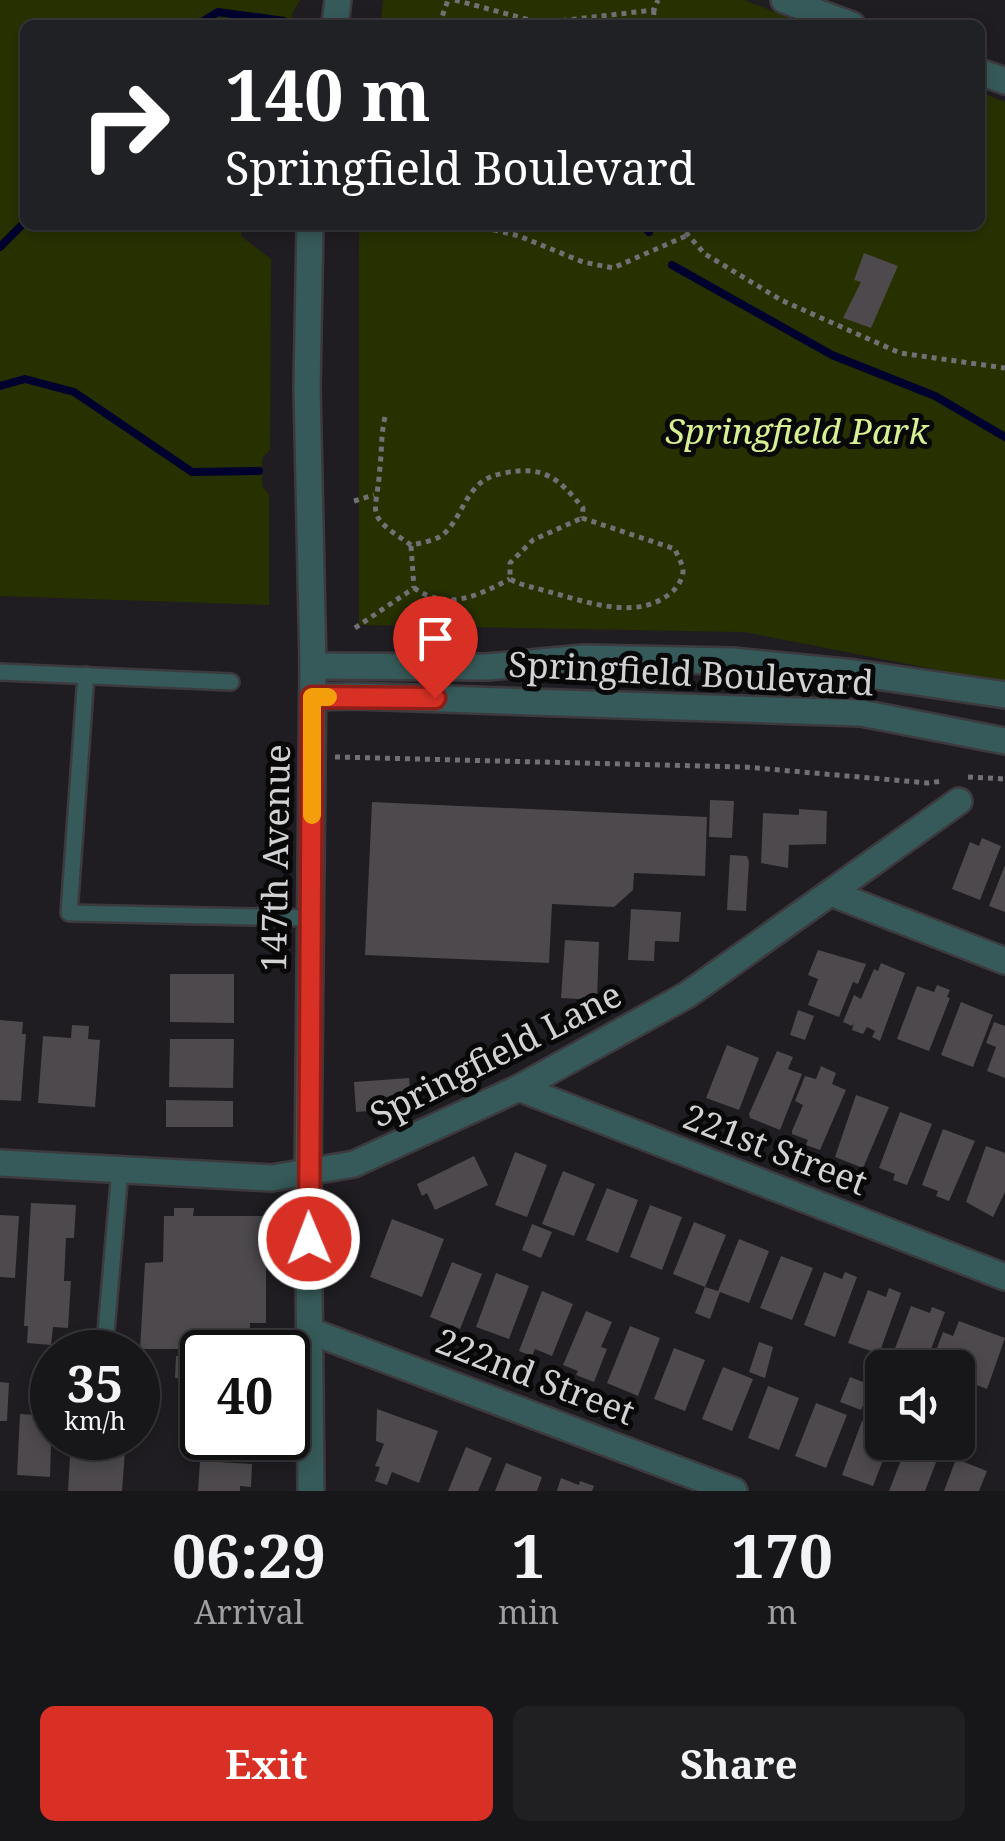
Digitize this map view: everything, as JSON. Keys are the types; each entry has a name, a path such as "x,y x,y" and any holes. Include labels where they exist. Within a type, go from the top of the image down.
{"street":[{"path":"784,0 838,20"},
{"name":"147th Avenue","path":"310,230 307,388 313,666 308,1172 311,1491"},
{"name":"Springfield Boulevard","path":"313,666 487,667 583,658 733,661 856,673 1005,695"},
{"name":"Springfield Boulevard","path":"312,697 861,713 1005,740"},
{"name":"Springfield Lane","path":"0,1163 272,1178 366,1159 519,1088 687,995 959,801"},
{"path":"831,893 1005,961"},
{"name":"221st Street","path":"519,1088 1005,1277"},
{"name":"222nd Street","path":"310,1330 734,1491"}],"lane":[{"path":"0,672 231,682"},
{"path":"86,675 69,912 310,918"},
{"path":"106,1330 120,1170"}],"path":[{"path":"451,0 527,20"},
{"path":"653,20 658,0"},
{"path":"574,20 654,10"},
{"path":"490,230 613,268 688,235"},
{"path":"684,230 705,254 781,300 900,353 1005,368"},
{"path":"386,418 374,495 376,516 384,528 411,545 438,538 454,524 475,488 489,476 515,471 538,470 556,479 583,508 582,518"},
{"path":"354,501 374,495"},
{"path":"582,518 675,549 683,571 680,583 650,605 592,605 522,586 510,579 510,564 533,540 582,518"},
{"path":"411,545 414,588"},
{"path":"414,588 427,596 468,600 510,579"},
{"path":"356,628 414,588"},
{"path":"344,757 746,767 928,783 970,777 1005,779"}],"green space":[{"path":"0,0 300,0 292,20 20,20 20,230 242,230 241,236 271,259 270,450 262,458 262,486 269,494 269,605 0,596"},
{"path":"383,0 744,0 795,20 381,20"},
{"name":"Springfield Park","path":"985,94 1005,102 1005,683 744,632 359,625 359,230 985,230"}],"building":[{"path":"864,253 898,266 871,328 843,318 861,282 854,280"},
{"path":"710,800 734,801 732,838 709,837"},
{"path":"372,802 707,817 705,876 634,873 633,890 614,907 552,904 549,963 365,955"},
{"path":"799,809 827,811 826,844 789,845 788,868 761,863 763,813 799,815"},
{"path":"982,838 1001,846 980,900 952,889 970,842 979,846"},
{"path":"730,855 747,856 749,862 746,911 727,910"},
{"path":"1005,865 1005,912 989,906"},
{"path":"631,909 681,912 679,942 655,941 654,961 628,960"},
{"path":"565,940 599,942 597,1000 561,998"},
{"path":"818,950 866,964 858,984 853,982 839,1017 808,1005 818,979 808,975"},
{"path":"881,963 905,973 880,1041 872,1037 875,1031 867,1027 863,1034 852,1030 854,1022 852,1026 843,1022 854,995 861,999 874,969 878,971"},
{"path":"170,974 234,974 234,1023 170,1022"},
{"path":"937,985 950,990 950,998 929,1051 897,1039 917,986 934,992"},
{"path":"961,1002 993,1015 973,1067 941,1055"},
{"path":"798,1010 814,1016 805,1040 790,1035"},
{"path":"0,1020 23,1022 22,1034 26,1034 21,1101 0,1100"},
{"path":"994,1022 1005,1026 1005,1078 987,1071 996,1047 986,1043"},
{"path":"72,1025 89,1026 88,1039 100,1040 95,1107 38,1103 43,1036 71,1038"},
{"path":"170,1039 234,1039 233,1088 169,1087"},
{"path":"727,1045 759,1058 739,1110 706,1098"},
{"path":"777,1051 793,1057 788,1069 802,1074 780,1130 750,1118 749,1114"},
{"path":"821,1066 836,1073 832,1084 846,1090 820,1150 806,1145 808,1140 792,1131 803,1105 795,1101 805,1076 816,1079"},
{"path":"409,1078 412,1108 356,1112 354,1082"},
{"path":"856,1095 889,1107 863,1168 835,1157"},
{"path":"166,1100 233,1101 233,1127 166,1127"},
{"path":"900,1112 932,1124 907,1185 893,1180 895,1174 879,1168"},
{"path":"943,1129 975,1141 949,1201 922,1185"},
{"path":"986,1146 1005,1153 1005,1192 993,1217 966,1202"},
{"path":"515,1152 547,1165 527,1217 495,1205"},
{"path":"474,1156 488,1185 435,1210 427,1193 422,1196 417,1184"},
{"path":"563,1171 595,1184 574,1236 542,1224"},
{"path":"607,1188 638,1200 618,1253 586,1240"},
{"path":"31,1203 76,1205 74,1238 66,1238 64,1281 71,1281 68,1328 30,1330 30,1343 28,1326 24,1326"},
{"path":"650,1205 682,1217 662,1270 630,1257"},
{"path":"174,1208 194,1208 193,1216 266,1216 266,1323 250,1323 250,1330 180,1330 180,1349 160,1349 160,1330 141,1330 145,1263 163,1262 164,1216 174,1216"},
{"path":"0,1215 19,1216 15,1278 0,1277"},
{"path":"392,1219 444,1239 422,1297 370,1277"},
{"path":"694,1222 726,1235 705,1287 673,1274"},
{"path":"532,1224 552,1232 541,1258 522,1250"},
{"path":"739,1239 769,1251 749,1303 720,1292 710,1319 695,1313 705,1287 718,1291"},
{"path":"781,1256 813,1268 792,1320 760,1308"},
{"path":"452,1262 482,1274 460,1329 430,1317"},
{"path":"824,1272 842,1279 845,1272 857,1277 835,1337 804,1325"},
{"path":"496,1273 529,1286 509,1339 476,1327"},
{"path":"889,1288 901,1293 880,1350 848,1343 868,1290 886,1297"},
{"path":"542,1291 573,1304 552,1356 535,1349 532,1356 519,1351"},
{"path":"911,1306 930,1313 932,1307 945,1312 931,1350 894,1350"},
{"path":"586,1311 612,1322 601,1347 607,1349 594,1382 563,1365"},
{"path":"959,1321 1005,1338 987,1389 975,1384 975,1350 936,1350 943,1332 953,1336"},
{"path":"630,1326 660,1338 638,1396 607,1383"},
{"path":"759,1342 773,1347 765,1378 749,1372"},
{"path":"674,1348 705,1360 685,1411 654,1399"},
{"path":"176,1356 180,1356 180,1378 175,1378"},
{"path":"723,1367 753,1379 732,1431 702,1419"},
{"path":"850,1377 865,1383 861,1410 840,1402"},
{"path":"0,1382 9,1383 7,1421 0,1421"},
{"path":"768,1386 799,1398 779,1450 748,1438"},
{"path":"816,1403 847,1415 826,1468 795,1456"},
{"path":"377,1409 438,1431 419,1483 392,1472 387,1485 375,1481 380,1467 375,1466 384,1444 376,1441"},
{"path":"20,1414 30,1415 30,1460 51,1460 50,1477 17,1475"},
{"path":"862,1421 865,1422 865,1460 883,1460 873,1486 842,1475"},
{"path":"466,1447 492,1458 478,1491 448,1491"},
{"path":"70,1460 124,1460 122,1491 68,1491"},
{"path":"901,1460 937,1460 925,1491 889,1491"},
{"path":"956,1460 987,1471 979,1491 944,1491"},
{"path":"200,1461 252,1464 251,1487 240,1486 240,1491 198,1491"},
{"path":"506,1463 542,1477 537,1491 495,1491"},
{"path":"561,1478 594,1486 592,1491 557,1491"}],"waterway":[{"path":"205,20 218,12 277,20"},
{"path":"0,247 20,227"},
{"path":"672,265 832,355 935,396 1005,437"},
{"path":"0,386 25,379 74,392 192,472 259,471"}],"slow traffic":[{"path":"312,815 312,697 328,697"}],"route":[{"path":"309,1239 312,697 435,698"}]}
